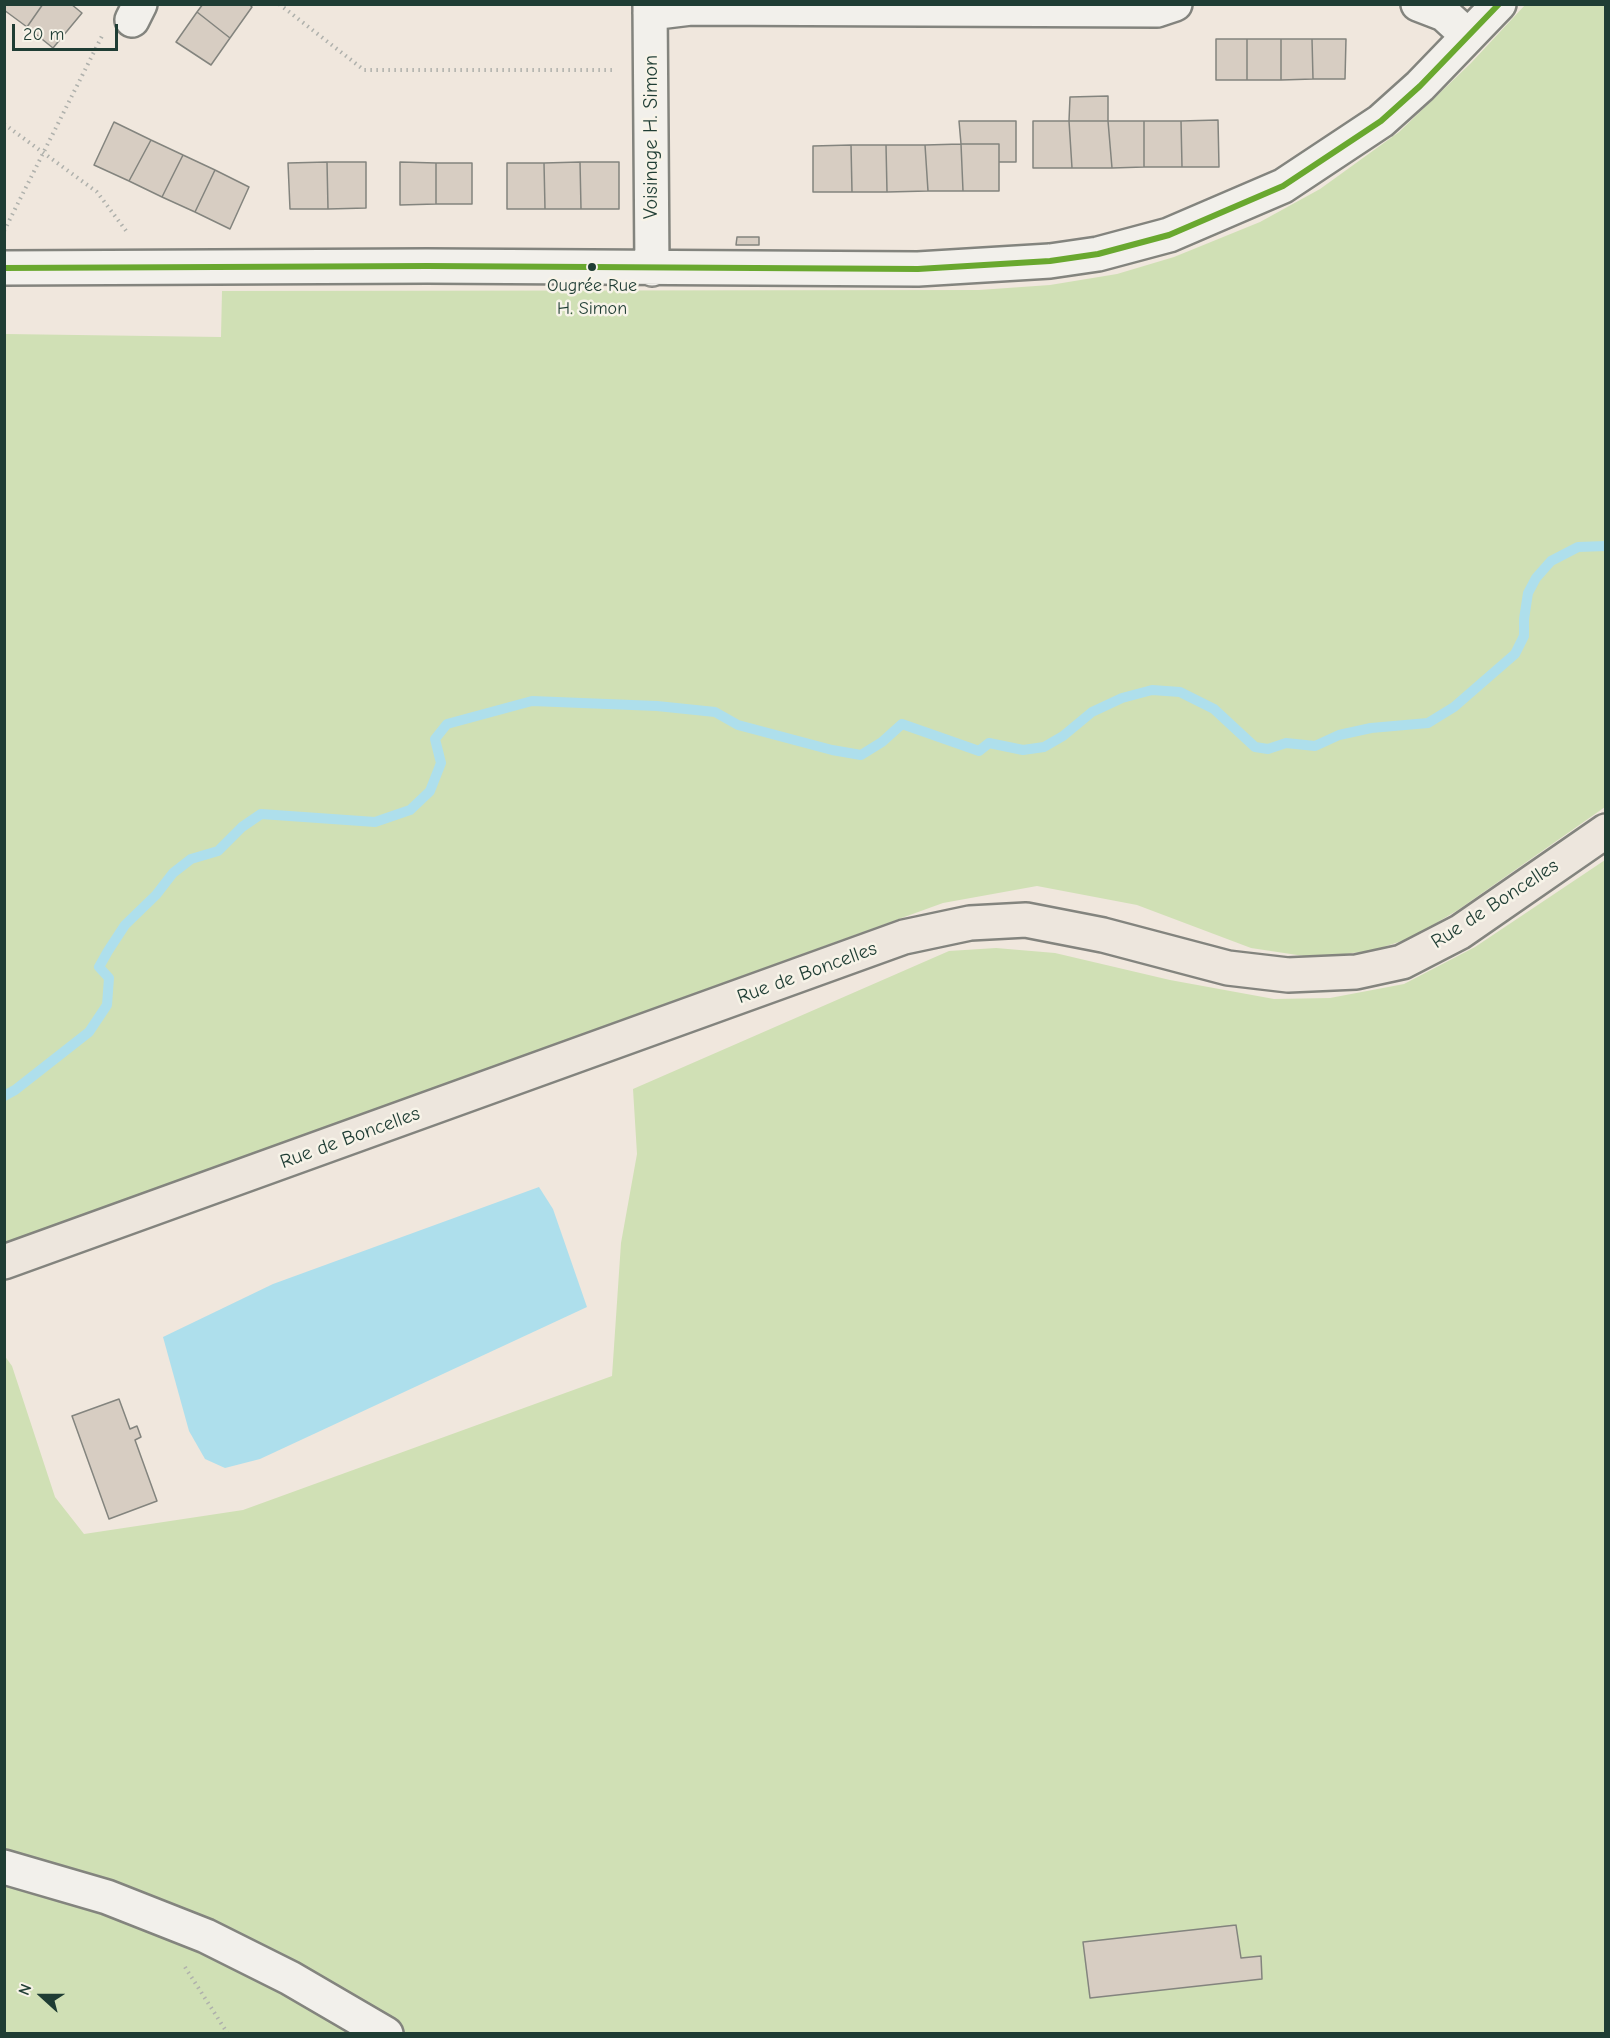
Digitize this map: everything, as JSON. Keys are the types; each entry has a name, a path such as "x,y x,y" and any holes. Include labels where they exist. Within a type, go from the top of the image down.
{"main road":[{"name":"Rue de Boncelles","path":"4,1262 904,938 970,923 1026,920 1103,935 1228,968 1288,975 1356,972 1402,962 1460,932 1605,831"}],"street":[{"path":"650,9 1157,10 1175,4"},
{"path":"1418,4 1444,14 1468,36"},
{"path":"4,268 970,267 1050,261 1144,243 1169,235 1284,186 1381,120 1420,86 1499,4"},
{"name":"Voisinage H. Simon","path":"650,9 652,269"},
{"path":"4,1867 107,1897 206,1936 290,1978 386,2034"}],"path":[{"path":"279,4 364,70 651,70"},
{"path":"4,231 111,20 136,12"},
{"path":"4,124 97,192 130,237 146,267"},
{"path":"183,1963 228,2034"}],"green space":[{"path":"1525,5 1605,5 1605,807 1458,910 1411,938 1374,950 1317,958 1251,948 1137,905 1037,886 943,903 5,1243 6,334 221,337 222,291 979,290 1050,285 1117,274 1174,257 1260,222 1320,189 1399,132 1471,63"},
{"path":"1605,860 1605,2033 5,2033 4,1355 12,1366 55,1497 84,1534 243,1510 612,1376 621,1243 637,1154 633,1089 949,951 996,948 1055,953 1170,980 1274,999 1330,998 1404,984 1475,947"}],"water":[{"path":"539,1187 553,1209 587,1307 260,1459 225,1468 205,1459 189,1431 163,1337 273,1284"}],"building":[{"path":"4,4 43,4 27,27 4,10"},
{"path":"43,4 71,4 82,13 53,48 27,27"},
{"path":"203,4 249,4 252,7 230,38 197,12"},
{"path":"197,12 230,38 211,65 176,42"},
{"path":"1216,39 1247,39 1247,80 1216,80"},
{"path":"1247,39 1281,39 1281,80 1247,80"},
{"path":"1281,39 1312,39 1313,79 1281,80"},
{"path":"1312,39 1346,39 1345,79 1313,79"},
{"path":"1108,96 1108,121 1069,121 1070,97"},
{"path":"1218,120 1219,167 1182,167 1181,121"},
{"path":"959,121 1016,121 1016,162 999,162 999,144 961,144"},
{"path":"1033,121 1069,121 1072,168 1033,168"},
{"path":"1069,121 1108,121 1112,168 1072,168"},
{"path":"1108,121 1144,121 1144,167 1112,168"},
{"path":"1144,121 1181,121 1182,167 1144,167"},
{"path":"114,122 151,140 129,181 94,165"},
{"path":"151,140 183,155 162,197 129,181"},
{"path":"961,144 999,144 999,191 963,191"},
{"path":"961,144 963,191 928,191 925,145"},
{"path":"851,145 886,145 887,192 852,192"},
{"path":"851,145 852,192 813,192 813,146"},
{"path":"886,145 925,145 928,191 887,192"},
{"path":"183,155 215,170 195,212 162,197"},
{"path":"327,162 366,162 366,208 328,209"},
{"path":"327,162 328,209 290,209 288,163"},
{"path":"400,162 436,163 436,204 400,205"},
{"path":"580,162 619,162 619,209 581,209"},
{"path":"580,162 581,209 545,209 544,163"},
{"path":"436,163 472,163 472,204 436,204"},
{"path":"507,163 544,163 545,209 507,209"},
{"path":"215,170 249,187 230,229 195,212"},
{"path":"737,237 759,237 759,245 736,245"},
{"path":"119,1399 130,1429 137,1426 141,1437 135,1440 157,1501 109,1519 72,1416"},
{"path":"1236,1925 1241,1958 1261,1956 1262,1979 1090,1998 1083,1942"}],"waterway":[{"path":"4,1096 15,1090 89,1032 107,1005 109,978 99,967 125,925 156,895 173,873 191,859 218,851 242,827 261,814 375,822 410,810 430,791 441,763 435,739 447,724 532,701 657,706 715,712 738,725 832,750 861,755 882,742 902,724 979,751 989,743 1023,750 1044,747 1063,736 1092,712 1122,698 1152,690 1180,692 1214,709 1255,747 1268,749 1286,743 1315,746 1339,735 1371,728 1428,723 1454,707 1515,654 1524,636 1528,593 1536,578 1551,561 1578,547 1606,546"}],"transit line":[{"path":"4,268 427,266 918,269 1050,261 1098,254 1169,235 1283,186 1381,121 1420,86 1499,4"}],"place":[{"name":"Ougrée Rue H. Simon","path":"592,267"}]}
